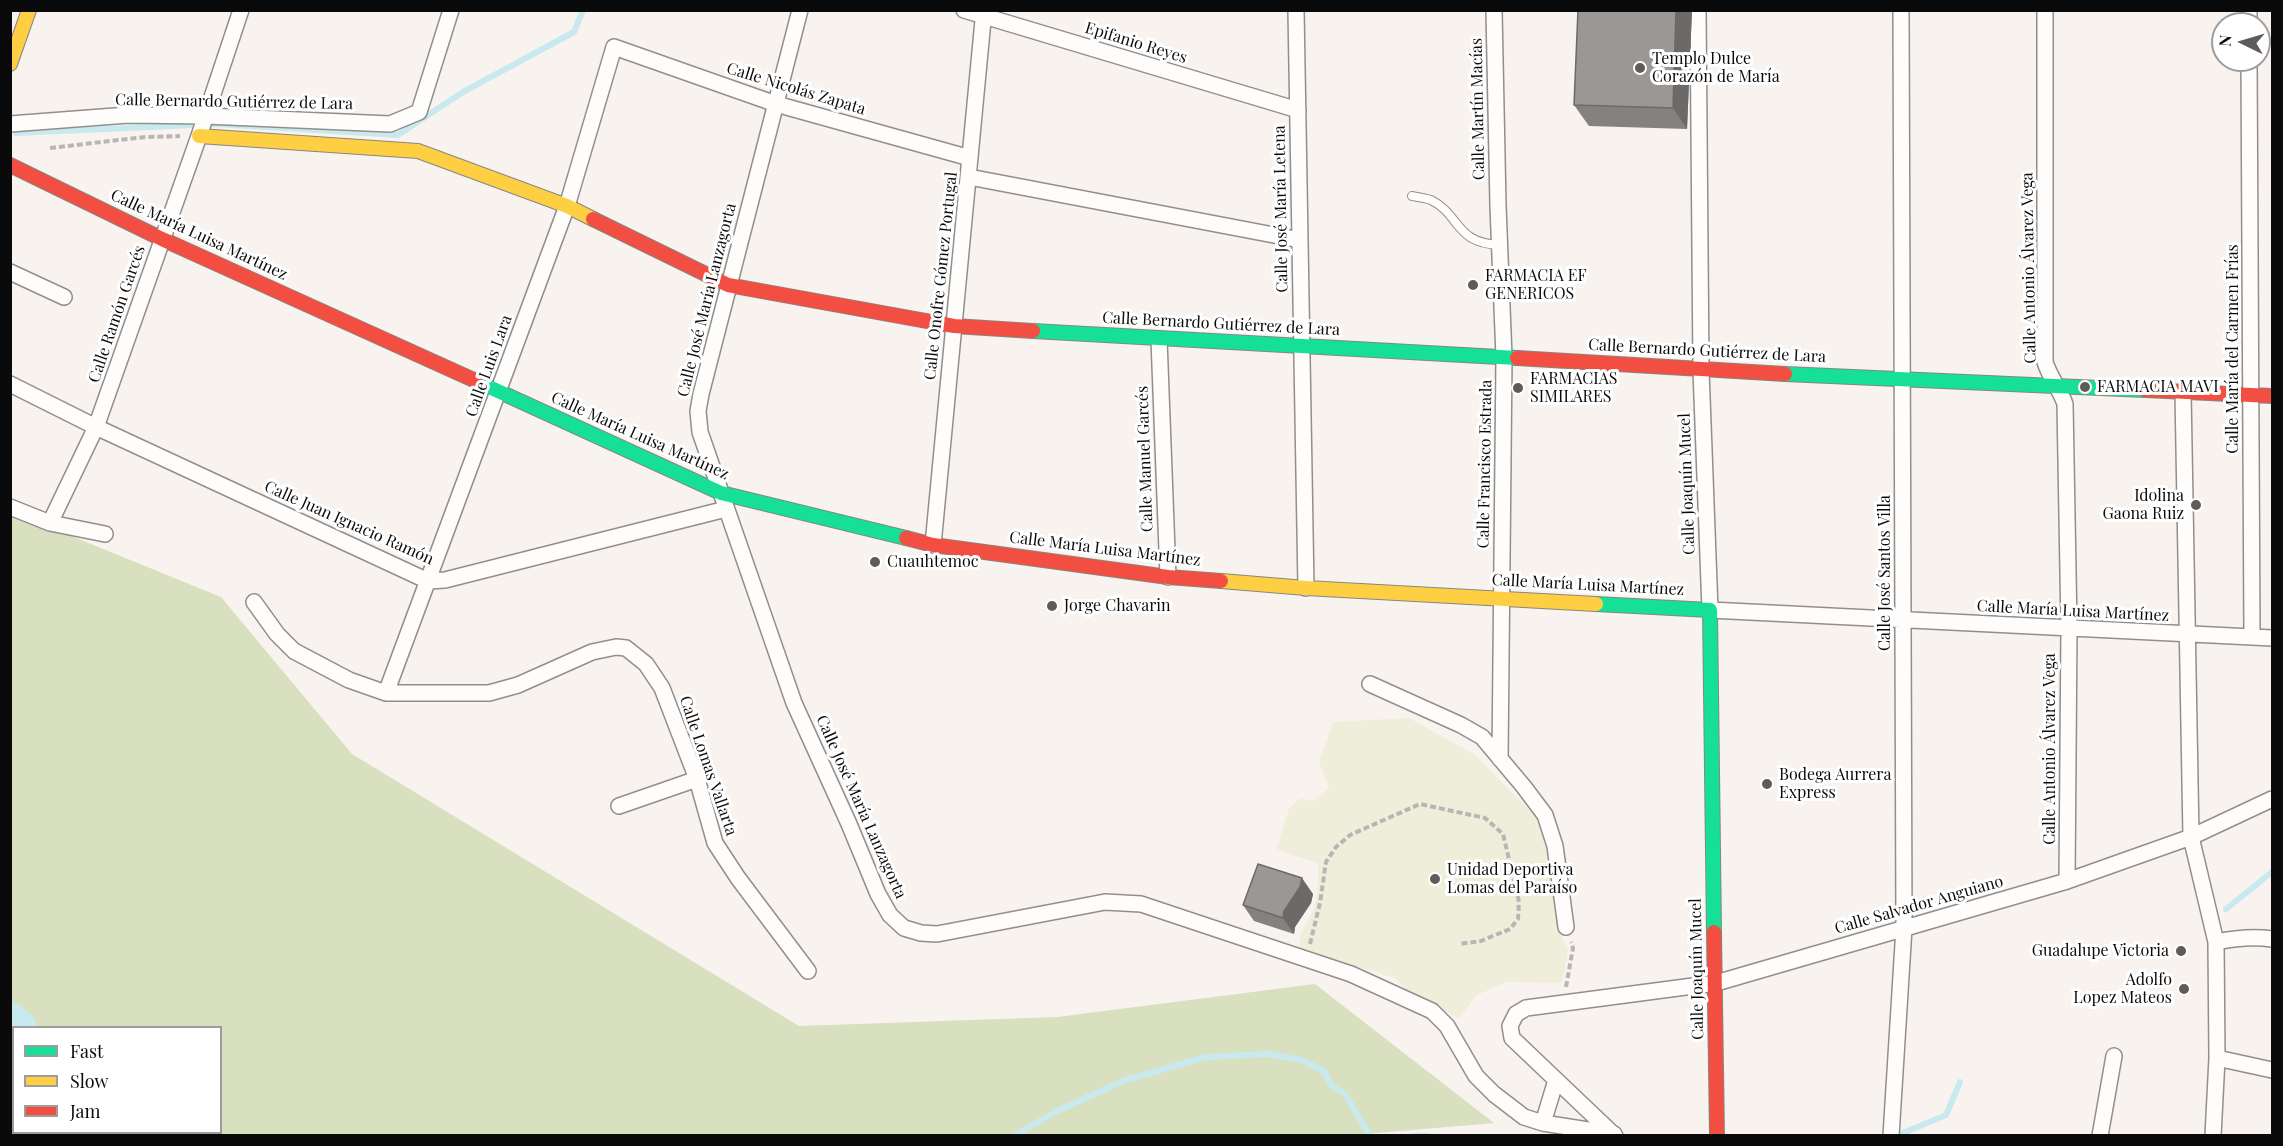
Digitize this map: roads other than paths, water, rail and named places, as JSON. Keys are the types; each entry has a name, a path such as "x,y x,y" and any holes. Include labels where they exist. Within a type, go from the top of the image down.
{"street":[{"path":"10,64 29,10"},
{"name":"Calle Ramón Garcés","path":"50,523 96,428 241,10"},
{"name":"Calle Bernardo Gutiérrez de Lara","path":"10,124 128,115 390,123 419,112 451,10"},
{"name":"Calle José María Lanzagorta","path":"800,10 728,285 698,411 700,432 794,703 878,894 890,915 904,928 921,933 937,934 1104,902 1141,904 1351,974 1432,1011 1447,1026 1476,1076 1494,1094 1524,1117 1543,1124 1615,1135"},
{"name":"Epifanio Reyes","path":"964,10 984,13 1298,110"},
{"name":"Calle José María Letena","path":"1296,10 1306,588"},
{"name":"Calle Martín Macías","path":"1494,10 1498,206"},
{"name":"Calle Joaquín Mucel","path":"1698,10 1701,370 1710,610 1718,1136"},
{"name":"Calle José Santos Villa","path":"1891,1136 1904,928 1901,10"},
{"name":"Calle Antonio Álvarez Vega","path":"2046,10 2045,362 2048,373 2065,404 2069,628 2067,881"},
{"name":"Calle Onofre Gómez Portugal","path":"933,544 984,13"},
{"name":"Calle Nicolás Zapata","path":"614,48 776,104 970,158"},
{"name":"Calle Luis Lara","path":"386,693 567,206 614,48"},
{"name":"Calle María del Carmen Frías","path":"2249,72 2252,637"},
{"name":"Calle Bernardo Gutiérrez de Lara","path":"199,136 418,151 567,206 728,285 954,326 1701,370 2272,396"},
{"name":"Calle María Luisa Martínez","path":"10,165 162,239 721,493 933,544 1168,577 1306,588 2272,638"},
{"path":"969,177 1300,240"},
{"name":"Calle Francisco Estrada","path":"1498,206 1504,357 1500,759"},
{"path":"10,272 64,297"},
{"name":"Calle Manuel Garcés","path":"1159,339 1168,577"},
{"name":"Calle Juan Ignacio Ramón","path":"10,384 96,428 428,581 445,580 726,509"},
{"path":"2183,392 2191,837 2216,942 2217,1058 2213,1136"},
{"path":"10,507 50,523 105,534"},
{"name":"Calle Lomas Vallarta","path":"254,602 277,634 294,651 349,681 386,693 489,693 518,685 592,652 616,647 626,648 646,664 662,688 697,779 714,843 808,971"},
{"path":"1370,684 1461,725 1482,737 1500,759 1545,815 1555,846 1566,927"},
{"path":"619,806 697,779"},
{"name":"Calle Salvador Anguiano","path":"1556,1080 1512,1038 1510,1026 1516,1014 1526,1008 1716,983 2067,881 2191,837 2272,799"},
{"path":"2216,942 2233,938 2272,939"},
{"path":"2100,1136 2114,1056"},
{"path":"2217,1058 2272,1070"},
{"path":"1543,1124 1556,1080 1615,1135"}],"lane":[{"path":"1412,196 1430,200 1443,209 1463,233 1484,244 1500,245"}],"waterway":[{"path":"16,133 217,124 398,135 463,92 574,32 583,10"},
{"path":"2226,909 2272,872"},
{"path":"10,1019 18,1026"},
{"path":"1014,1136 1055,1112 1123,1081 1205,1057 1267,1054 1302,1060 1325,1072 1331,1085 1345,1094 1370,1136"},
{"path":"1896,1136 1946,1115 1960,1082"},
{"path":"1414,1136 1428,1136"}],"place":[{"name":"Templo Dulce Corazón de María","path":"1640,68"},
{"name":"FARMACIA EF GENERICOS","path":"1473,285"},
{"name":"FARMACIA MAVI","path":"2085,387"},
{"name":"FARMACIAS SIMILARES","path":"1518,388"},
{"name":"Idolina Gaona Ruiz","path":"2196,505"},
{"name":"Cuauhtemoc","path":"875,562"},
{"name":"Jorge Chavarin","path":"1052,606"},
{"name":"Bodega Aurrera Express","path":"1767,784"},
{"name":"Unidad Deportiva Lomas del Paraíso","path":"1435,879"},
{"name":"Guadalupe Victoria","path":"2181,951"},
{"name":"Adolfo Lopez Mateos","path":"2184,989"}]}
